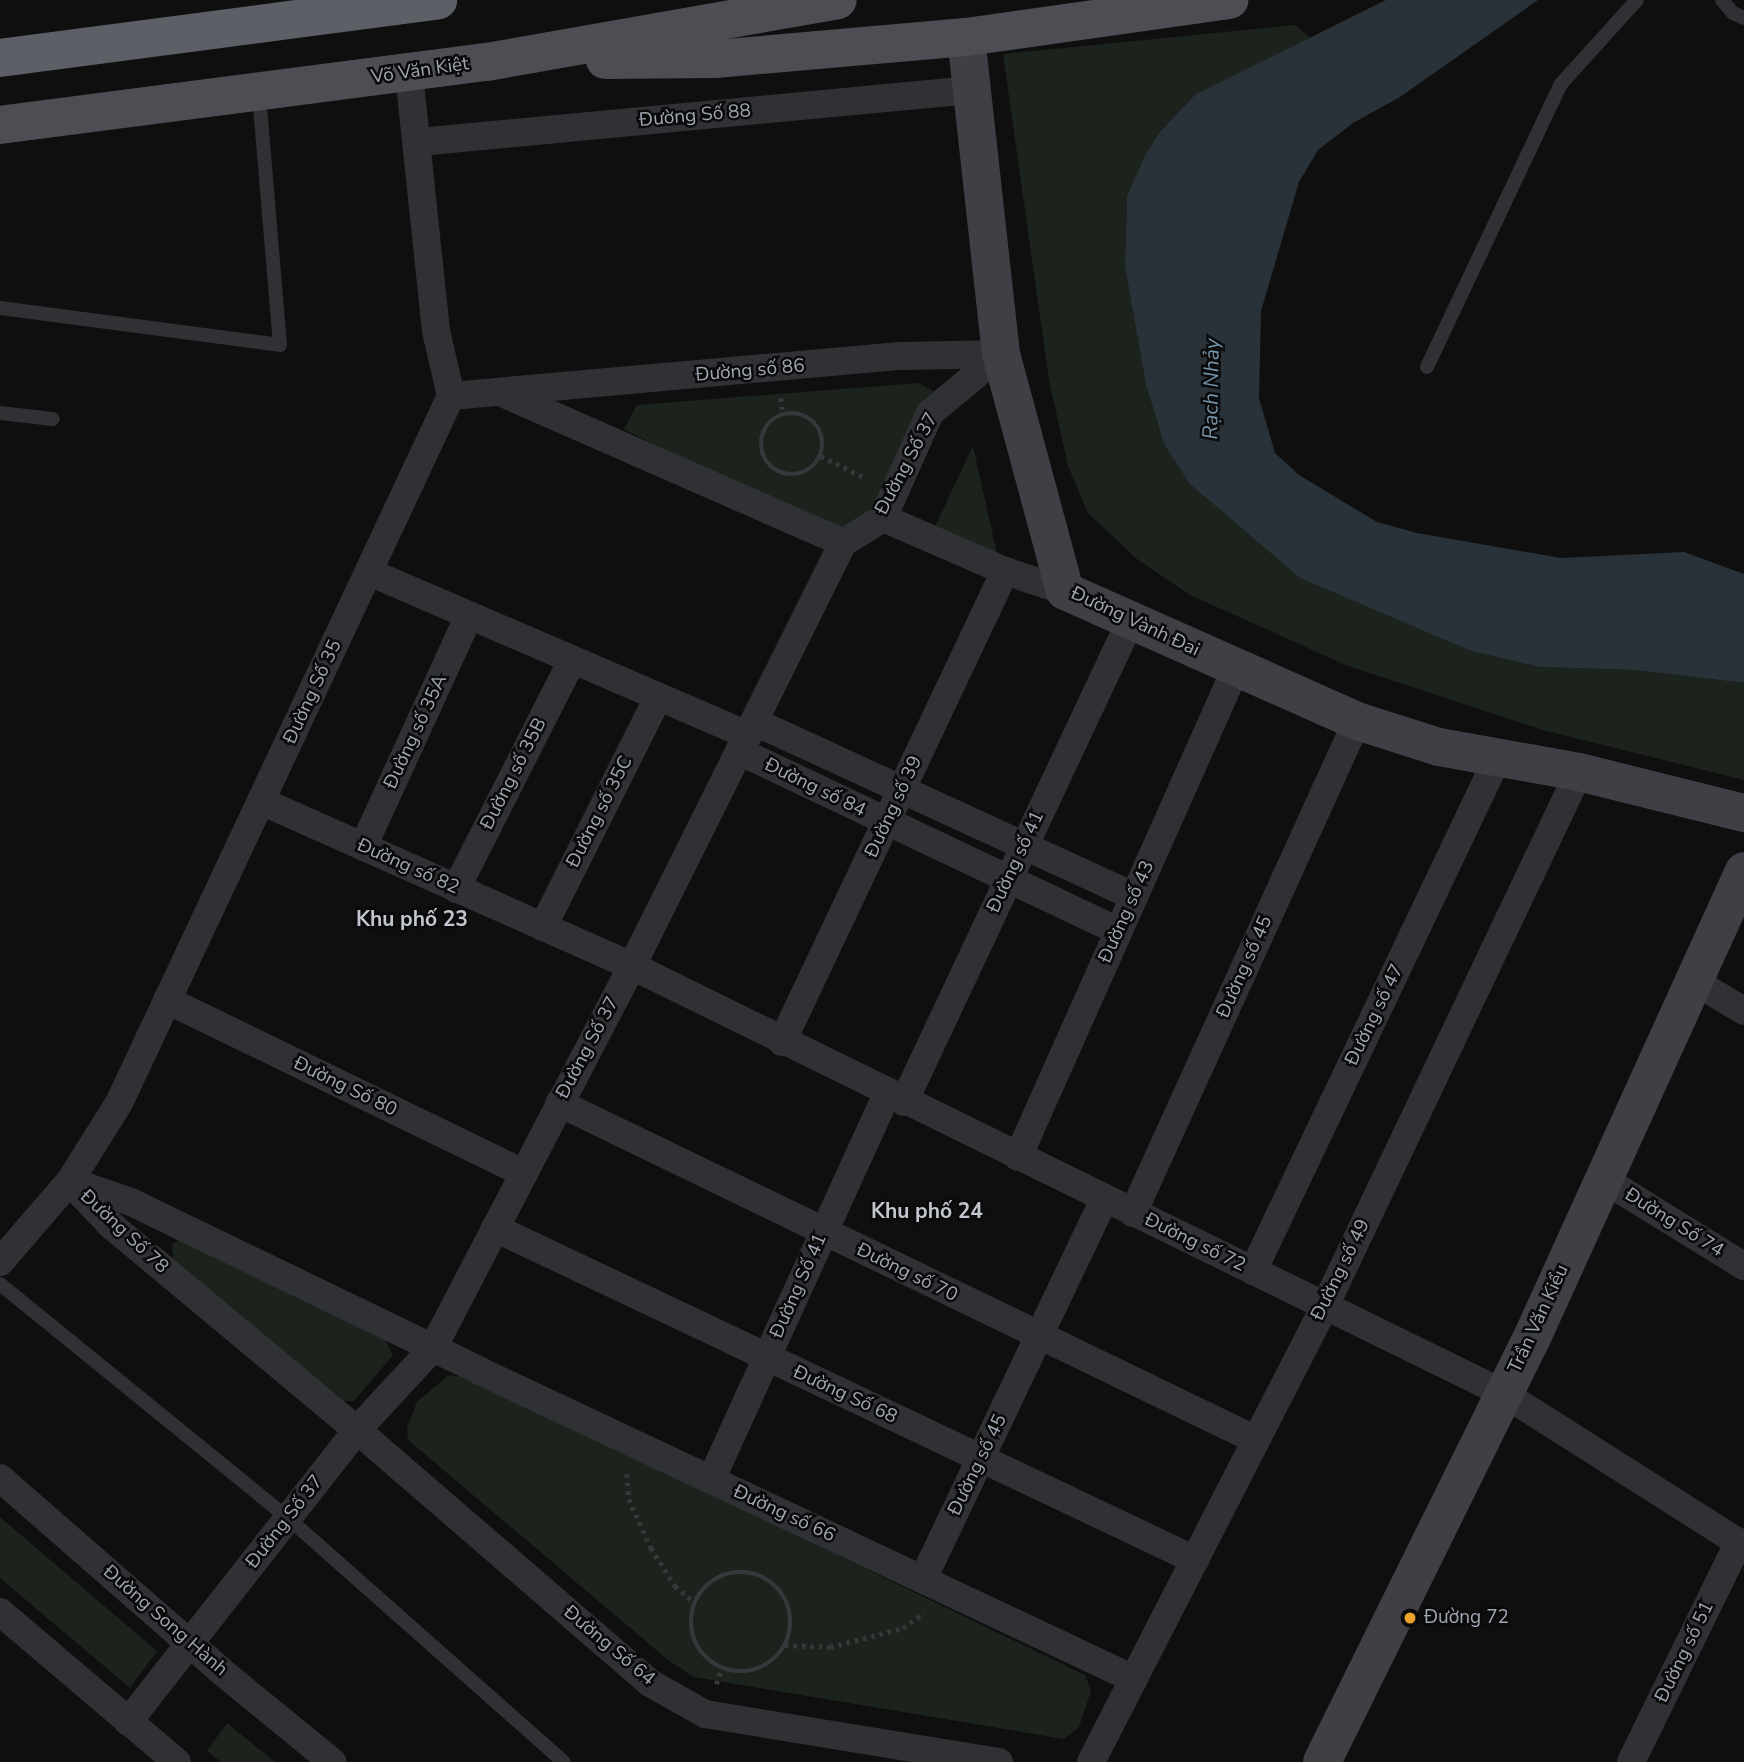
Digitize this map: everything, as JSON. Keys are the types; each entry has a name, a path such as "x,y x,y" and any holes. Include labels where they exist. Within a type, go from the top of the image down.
{"highway":[{"path":"2,59 438,0"}],"main road":[{"name":"Võ Văn Kiệt","path":"0,125 260,94 487,62 838,0"},
{"path":"487,62 715,59 966,37 1229,0"}],"street":[{"name":"Đường Vành Đai","path":"966,37 1001,354 1065,591 1357,721 1439,747 1579,772 1744,813"},
{"path":"410,72 436,331 451,396"},
{"name":"Đường Số 88","path":"419,142 971,90"},
{"name":"Đường số 86","path":"451,396 903,356 1001,354"},
{"name":"Đường Số 37","path":"128,1722 357,1430 433,1348 632,967 842,543 883,518 930,413 1001,354"},
{"name":"Đường số 86","path":"500,392 842,543"},
{"name":"Đường Số 35","path":"0,1262 70,1181 119,1103 451,396"},
{"path":"883,518 1005,571 1065,591"},
{"name":"Đường số 39","path":"782,1042 1005,571"},
{"name":"Đường số 84","path":"369,572 747,736 902,791 1133,896"},
{"name":"Đường số 35A","path":"363,847 469,616"},
{"name":"Đường số 41","path":"896,1098 1007,879 1130,622"},
{"name":"Đường số 35B","path":"456,888 572,660"},
{"name":"Đường số 43","path":"1018,1157 1236,668"},
{"name":"Đường số 35C","path":"543,927 658,697"},
{"name":"Đường số 45","path":"1133,1213 1357,721"},
{"name":"Đường số 84","path":"747,736 887,822 1118,931"},
{"name":"Đường số 47","path":"1253,1271 1497,759"},
{"name":"Đường số 49","path":"1091,1762 1325,1306 1579,772"},
{"name":"Đường số 82","path":"261,801 632,967"},
{"name":"Trần Văn Kiểu","path":"1322,1762 1503,1393 1744,871"},
{"name":"Đường số 72","path":"632,967 1503,1393 1742,1544"},
{"path":"1694,981 1744,1011"},
{"name":"Đường Số 80","path":"167,1000 524,1173"},
{"name":"Đường Số 41","path":"711,1480 823,1233 896,1098"},
{"name":"Đường số 70","path":"559,1103 823,1233 1256,1440"},
{"name":"Đường Số 74","path":"1603,1179 1744,1266"},
{"name":"Đường Số 78","path":"70,1181 131,1202 433,1348"},
{"name":"Đường Số 78","path":"70,1181 112,1226 357,1430"},
{"name":"Đường số 45","path":"923,1579 1104,1199"},
{"name":"Đường Số 68","path":"495,1228 766,1359 1195,1560"},
{"name":"Đường số 66","path":"433,1348 1134,1679"},
{"name":"Đường Số 64","path":"357,1430 650,1683 705,1714 999,1762"},
{"name":"Đường Song Hành","path":"0,1478 332,1762"},
{"name":"Đường số 51","path":"1631,1762 1742,1544"},
{"path":"0,1612 177,1762"}],"lane":[{"path":"1427,367 1561,84 1637,0"},
{"path":"1723,0 1733,13 1744,18"},
{"path":"0,308 280,345 260,94"},
{"path":"0,413 53,419"},
{"path":"0,1284 288,1518 564,1762"}],"path":[{"path":"783,415 804,416 818,428 823,447 821,456 808,471 790,475 780,472 771,467 761,448 766,428 783,415"},
{"path":"821,456 895,492"},
{"path":"623,1438 629,1499 645,1535 675,1586 695,1602"},
{"path":"745,1572 762,1576 786,1598 791,1614 786,1645 776,1658 747,1672 715,1665 702,1654 693,1640 690,1623 700,1591 713,1579 728,1573 745,1572"},
{"path":"786,1645 830,1647 902,1628 954,1594"}],"shaded area":[{"path":"1295,25 1310,38 1196,95 1159,133 1127,196 1125,267 1146,385 1164,444 1300,578 1471,651 1540,667 1636,670 1744,683 1744,780 1543,730 1348,666 1190,595 1137,559 1088,513 1068,466 1049,380 1003,54"},
{"path":"919,383 933,391 876,517 837,538 624,429 637,405"},
{"path":"973,446 1001,572 929,539"},
{"path":"183,1239 385,1340 393,1355 354,1401 339,1401 173,1261 172,1244"},
{"path":"449,1375 474,1379 1085,1675 1091,1691 1079,1727 1064,1739 694,1677 668,1660 408,1440 407,1427 417,1402"},
{"path":"0,1517 157,1651 130,1688 0,1578"},
{"path":"227,1723 275,1762 221,1762 207,1751"}],"water":[{"name":"Rạch Nhảy","path":"1386,0 1538,0 1400,97 1353,123 1318,150 1299,182 1261,311 1259,398 1275,453 1299,475 1377,522 1417,533 1561,558 1684,552 1744,574 1744,683 1636,670 1540,667 1471,651 1300,578 1190,484 1164,444 1146,385 1125,267 1127,196 1145,156 1159,133 1196,94"}],"place":[{"name":"Đường 72","path":"1410,1618"}],"district":[{"name":"Khu phố 23","path":"412,919"},
{"name":"Khu phố 24","path":"927,1211"}]}
